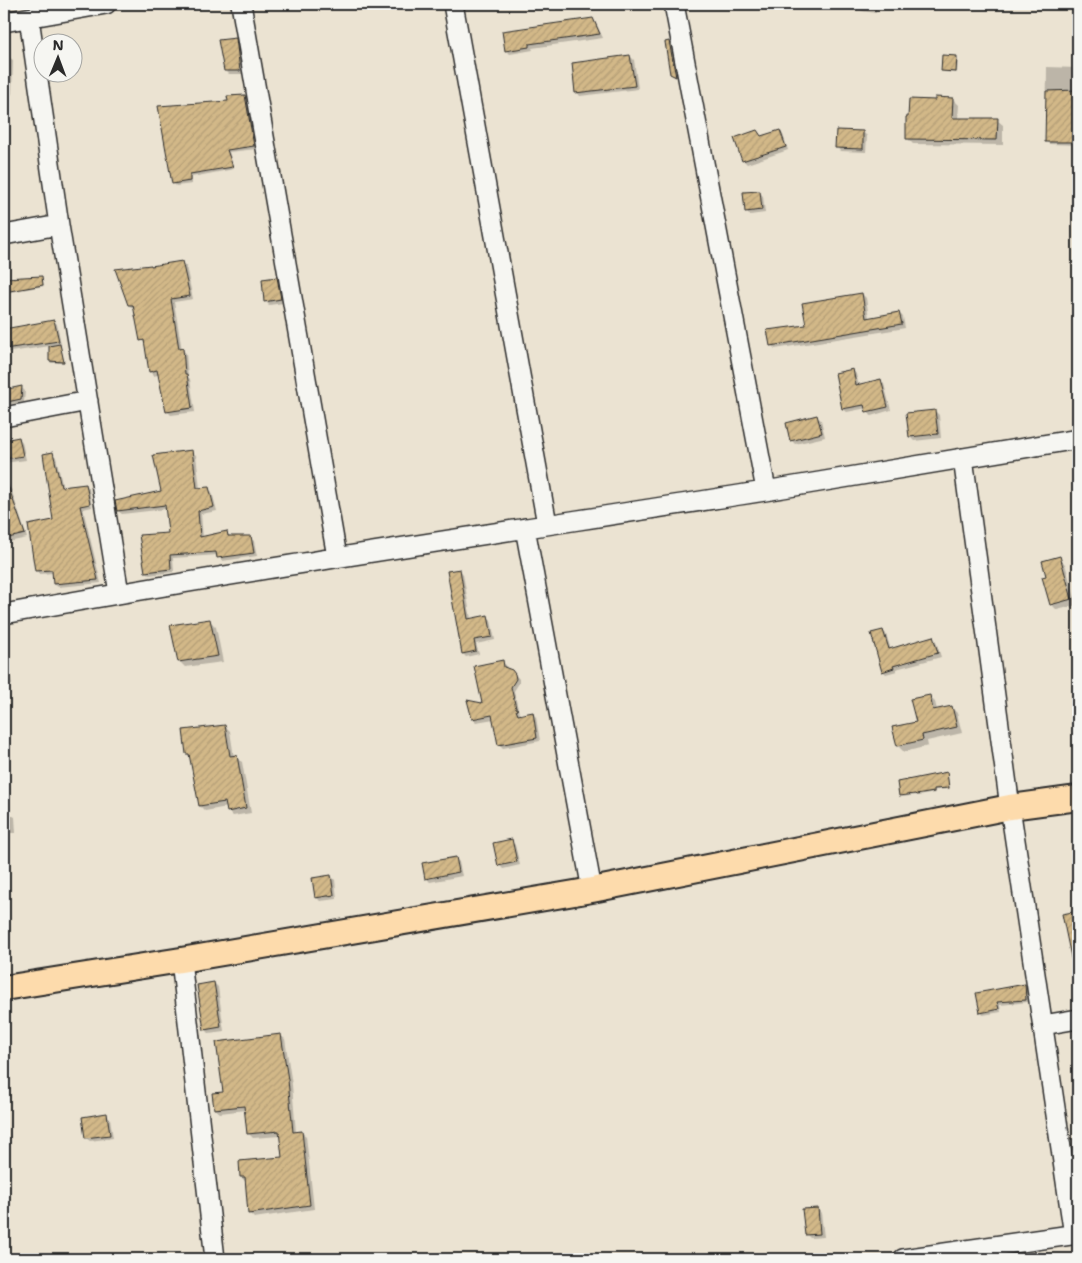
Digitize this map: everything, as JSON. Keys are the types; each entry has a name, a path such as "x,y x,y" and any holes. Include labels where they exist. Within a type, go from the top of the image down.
{"main road":[{"path":"4,988 592,890 1010,807 1078,798"}],"street":[{"path":"4,22 106,4"},
{"path":"240,4 337,557"},
{"path":"453,4 546,524"},
{"path":"674,4 766,490"},
{"path":"28,18 59,225 119,593"},
{"path":"4,235 59,225"},
{"path":"4,417 88,401"},
{"path":"4,614 337,557 1078,439"},
{"path":"903,1259 1076,1234 1010,807 963,458"},
{"path":"525,528 592,890"},
{"path":"180,960 215,1259"},
{"path":"1043,1025 1078,1019"}],"building":[{"path":"593,18 600,34 529,44 529,47 505,51 502,31"},
{"path":"236,38 240,71 224,71 218,40"},
{"path":"669,41 676,77 670,74 665,42"},
{"path":"630,55 635,86 575,93 572,63"},
{"path":"942,55 957,56 956,72 941,71"},
{"path":"1078,90 1078,142 1045,142 1046,91"},
{"path":"245,95 254,146 227,150 233,167 190,174 190,181 172,184 158,106 228,101 227,96"},
{"path":"935,97 953,98 952,118 998,118 997,140 906,139 906,117 908,117 909,99 935,100"},
{"path":"757,130 761,136 780,130 786,147 742,161 734,138"},
{"path":"836,130 863,131 863,149 835,148"},
{"path":"760,191 762,210 745,212 743,192"},
{"path":"182,261 190,296 171,299 179,349 183,348 185,374 187,374 192,408 166,412 157,370 149,372 144,340 140,341 133,305 128,305 115,269"},
{"path":"42,276 43,285 4,292 4,278"},
{"path":"277,277 281,299 264,302 262,279"},
{"path":"862,293 866,318 899,312 902,324 770,346 767,330 806,325 802,303"},
{"path":"54,320 59,341 4,349 4,329"},
{"path":"60,344 64,362 49,361 49,346"},
{"path":"853,369 856,385 881,379 888,407 866,412 864,405 842,409 835,373"},
{"path":"22,386 21,399 7,402 8,389"},
{"path":"935,410 938,434 909,437 906,413"},
{"path":"817,415 822,433 790,441 786,423"},
{"path":"19,437 23,456 4,459 4,440"},
{"path":"192,450 197,488 209,487 214,507 198,511 200,537 227,531 228,536 251,536 254,553 217,558 216,552 170,555 171,569 145,572 139,535 168,533 165,505 117,511 115,501 161,491 153,455"},
{"path":"53,452 61,487 86,484 90,504 80,506 98,580 53,584 52,570 35,571 28,525 53,520 43,454"},
{"path":"4,480 6,480 25,534 4,539"},
{"path":"1060,556 1072,599 1050,605 1042,577 1046,576 1042,561"},
{"path":"460,569 468,619 488,615 492,637 474,640 476,651 462,654 447,571"},
{"path":"210,619 218,656 178,662 170,625"},
{"path":"883,630 889,649 933,636 938,653 893,666 894,668 882,672 871,633"},
{"path":"503,660 504,667 512,670 515,674 516,679 511,687 518,715 533,712 537,738 498,745 492,715 472,719 467,700 482,703 474,666"},
{"path":"930,695 933,710 952,706 957,727 922,735 923,740 897,746 892,727 916,722 910,699"},
{"path":"225,725 230,756 237,755 246,808 227,812 225,802 199,806 189,754 186,754 183,730"},
{"path":"947,772 949,788 934,789 934,792 916,795 899,796 897,782"},
{"path":"512,839 517,862 498,866 493,843"},
{"path":"456,857 459,872 425,879 422,863"},
{"path":"331,875 334,895 315,898 312,878"},
{"path":"1078,911 1078,962 1072,962 1062,914"},
{"path":"214,982 221,1027 204,1030 197,985"},
{"path":"1025,984 1026,1000 997,1002 999,1009 980,1013 976,993"},
{"path":"281,1034 293,1132 302,1131 310,1205 248,1214 245,1177 240,1177 239,1161 282,1157 279,1131 247,1134 244,1106 214,1109 212,1093 223,1092 216,1042"},
{"path":"107,1113 110,1135 85,1138 82,1117"},
{"path":"818,1208 820,1234 805,1235 802,1209"}]}
